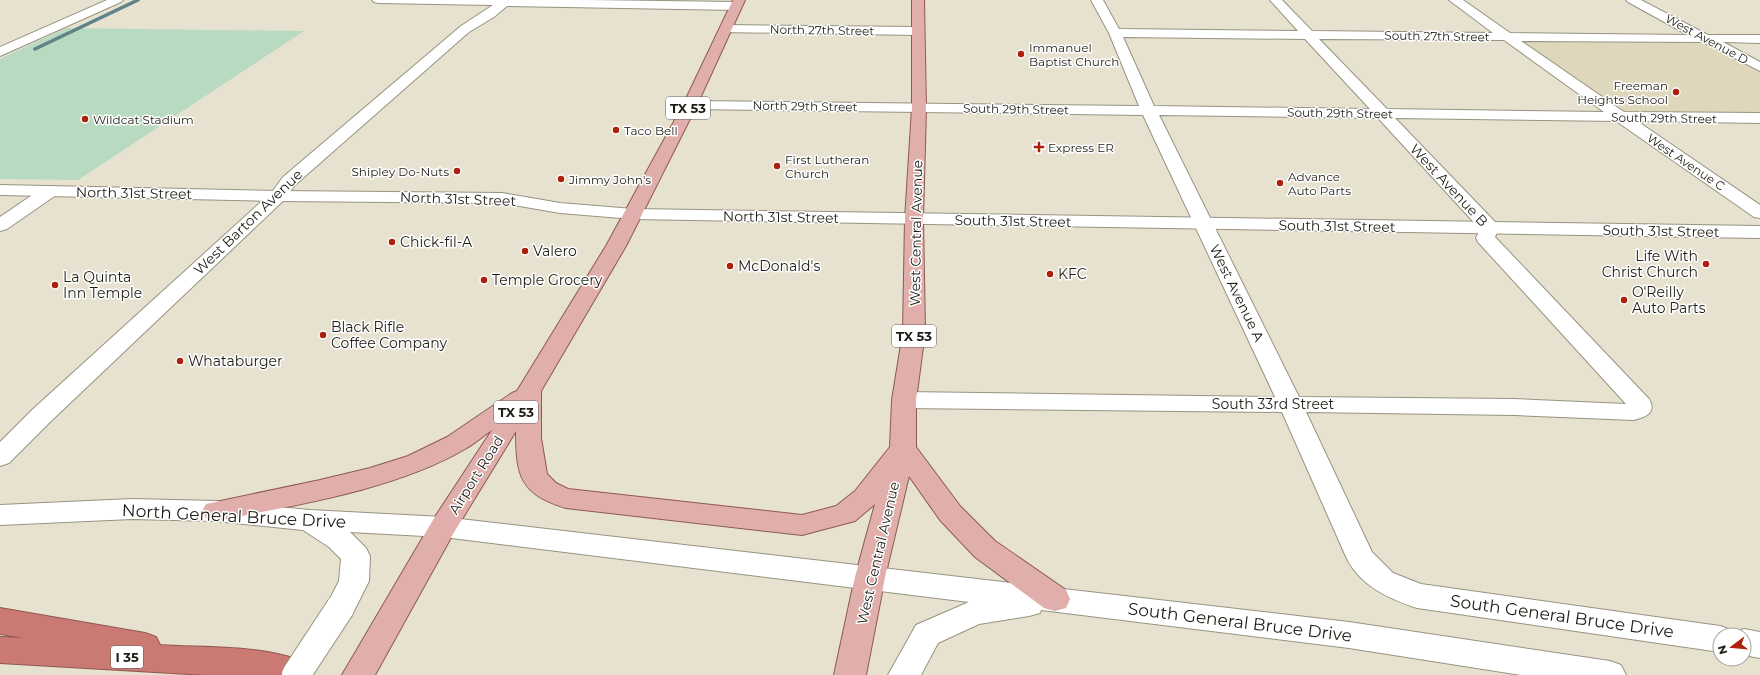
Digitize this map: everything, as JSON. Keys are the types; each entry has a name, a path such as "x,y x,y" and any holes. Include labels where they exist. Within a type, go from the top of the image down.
{"highway":[{"path":"0,621 255,664"},
{"name":"I 35","path":"0,650 255,664 292,672"}],"main road":[{"name":"West Central Avenue","path":"852,670 870,577 903,448 904,400 914,332 914,219 919,108 918,0"},
{"name":"TX 53","path":"633,214 690,105 738,3"},
{"name":"Airport Road","path":"358,675 443,527 585,300 633,214"},
{"path":"529,391 530,456 535,480 548,491 566,498 802,525 845,514 865,498 903,448 950,513 985,549 1055,599"},
{"path":"216,511 320,490 374,476 417,462 456,443 529,391"}],"street":[{"path":"0,52 117,0"},
{"path":"378,0 738,3"},
{"name":"West Avenue A","path":"1098,0 1115,33 1149,111 1290,403 1361,559 1383,581"},
{"name":"West Avenue B","path":"1276,0 1490,228 1486,238 1640,404 1640,408"},
{"name":"West Avenue C","path":"1455,0 1760,213"},
{"name":"West Avenue D","path":"1632,0 1760,67"},
{"name":"West Barton Avenue","path":"0,457 46,411 278,196 290,181 434,54 465,29 490,14 505,1"},
{"name":"North 27th Street","path":"726,29 918,31"},
{"name":"South 27th Street","path":"1115,33 1760,39"},
{"name":"North 29th Street","path":"690,105 919,108"},
{"name":"South 29th Street","path":"919,108 1760,118"},
{"name":"North 31st Street","path":"0,190 278,196 502,198 560,208 633,214 914,219"},
{"path":"0,225 50,191"},
{"name":"South 31st Street","path":"914,219 1760,232"},
{"name":"South 33rd Street","path":"904,400 1290,403 1516,407 1582,411 1634,412 1640,408"},
{"name":"North General Bruce Drive","path":"0,515 132,509 216,511 310,520 443,527 870,577"},
{"path":"292,672 340,608 354,581 356,556 339,539 310,520"},
{"name":"South General Bruce Drive","path":"870,577 1349,634 1610,675"},
{"name":"South General Bruce Drive","path":"1383,581 1417,596 1712,638"},
{"path":"904,675 927,634 975,612 1055,599"}],"shaded area":[{"name":"Freeman Heights School","path":"1519,41 1698,42 1706,44 1760,73 1760,115 1632,113 1620,111"}],"green space":[{"name":"Wildcat Stadium","path":"66,28 304,31 78,180 0,179 0,59"}],"waterway":[{"path":"35,49 138,0"}],"place":[{"name":"Immanuel Baptist Church","path":"1021,54"},
{"name":"Freeman Heights School","path":"1676,92"},
{"name":"Wildcat Stadium","path":"85,119"},
{"name":"Taco Bell","path":"616,130"},
{"name":"Express ER","path":"1039,147"},
{"name":"First Lutheran Church","path":"777,166"},
{"name":"Shipley Do-Nuts","path":"457,171"},
{"name":"Jimmy John's","path":"561,179"},
{"name":"Advance Auto Parts","path":"1280,183"},
{"name":"Chick-fil-A","path":"392,242"},
{"name":"Valero","path":"525,251"},
{"name":"Life With Christ Church","path":"1706,264"},
{"name":"McDonald's","path":"730,266"},
{"name":"KFC","path":"1050,274"},
{"name":"Temple Grocery","path":"484,280"},
{"name":"La Quinta Inn Temple","path":"55,285"},
{"name":"O'Reilly Auto Parts","path":"1624,300"},
{"name":"Black Rifle Coffee Company","path":"323,335"},
{"name":"Whataburger","path":"180,361"}]}
